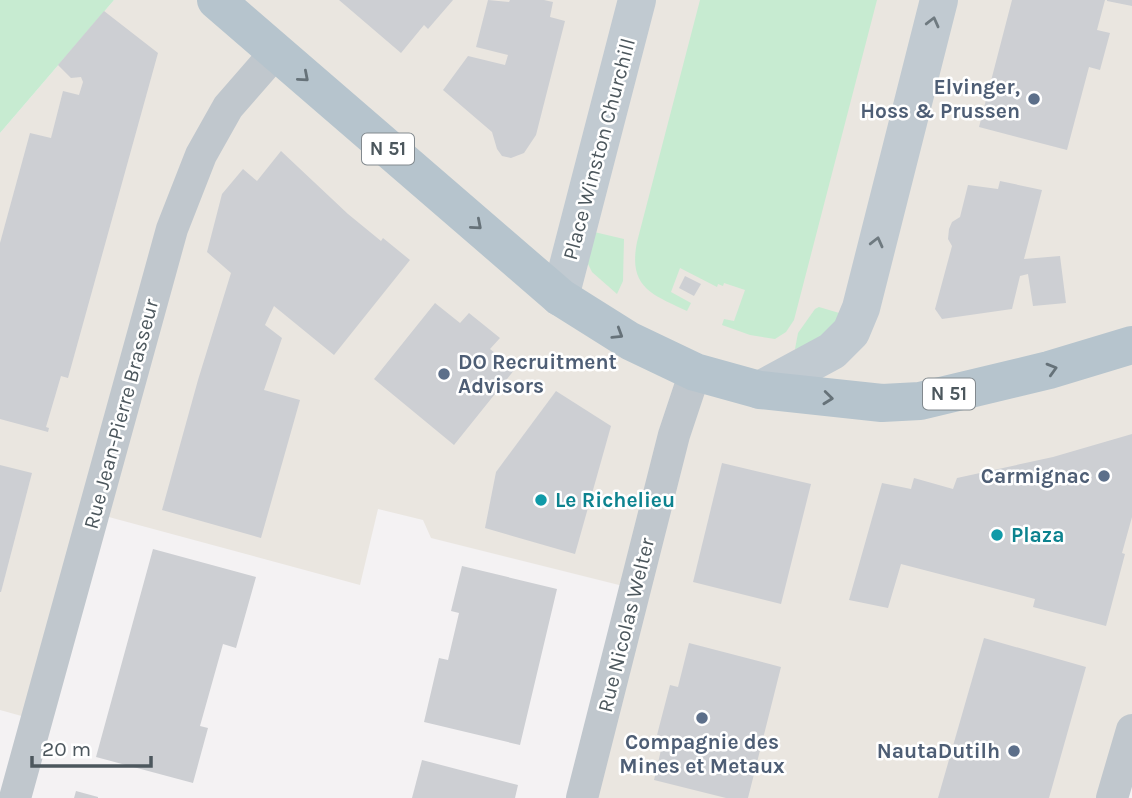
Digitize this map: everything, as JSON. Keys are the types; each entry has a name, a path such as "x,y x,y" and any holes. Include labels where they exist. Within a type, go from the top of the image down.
{"main road":[{"name":"N 51","path":"216,0 560,298 630,341 695,372 760,390 882,403 920,401 1049,370 1132,345"},
{"name":"Place Winston Churchill","path":"560,298 638,0"},
{"path":"760,390 832,351 851,332 861,308 939,0"}],"street":[{"name":"Rue Jean-Pierre Brasseur","path":"15,798 173,229 201,155 228,107 276,52"},
{"name":"Rue Nicolas Welter","path":"582,798 674,435 695,372"},
{"path":"1112,798 1132,730"}],"shaded area":[{"path":"114,0 1132,0 1132,730 1112,798 591,798 635,589 431,538 423,520 378,509 360,585 94,513 36,720 0,710 0,133"}],"green space":[{"path":"0,0 114,0 0,133"},
{"path":"700,0 877,0 794,320 786,332 775,339 750,335 722,325 724,319 734,321 745,290 724,283 723,286 718,284 717,287 680,268 671,292 691,303 687,311 653,294 640,280 636,270 637,242"},
{"path":"590,231 624,239 623,281 617,294 592,272 586,260"},
{"path":"819,307 846,315 810,345 795,349 798,333"}],"building":[{"path":"339,0 453,0 428,29 424,25 401,53"},
{"path":"488,0 553,2 550,17 565,21 536,135 524,153 511,158 502,156 492,132 443,90 468,56 505,65 508,55 476,47"},
{"name":"Elvinger, Hoss & Prussen","path":"1012,0 1105,0 1097,30 1110,33 1100,70 1089,67 1067,150 979,127"},
{"path":"1132,0 1132,6 1107,1"},
{"path":"104,11 158,53 68,378 61,376 46,427 49,428 48,432 0,419 0,243 30,133 51,138 63,91 79,95 83,82 81,77 71,78 58,65"},
{"path":"281,151 348,214 410,260 334,355 274,306 265,325 282,338 264,390 300,400 261,538 162,510 231,273 207,252 222,194 243,169 257,181"},
{"path":"1000,181 1042,190 1024,259 1060,256 1066,303 1033,306 1028,274 1020,276 1012,309 942,319 935,309 952,246 948,239 949,229 952,222 960,217 968,185 998,189"},
{"path":"685,276 701,284 694,296 679,288"},
{"name":"DO Recruitment Advisors","path":"435,303 460,323 469,313 500,338 490,349 515,369 454,445 374,379"},
{"name":"Le Richelieu","path":"556,391 611,426 575,554 485,528 496,472"},
{"name":"Plaza","path":"1132,434 1132,517 1106,626 1033,607 1035,599 901,564 888,608 849,600 882,483 911,489 914,478 953,489 957,478 1053,457"},
{"path":"722,463 811,484 781,604 693,582"},
{"path":"0,465 32,473 1,592 0,592"},
{"path":"153,549 256,577 236,648 223,644 200,726 208,728 193,783 96,757"},
{"path":"462,566 557,589 520,745 424,722 439,658 448,660 459,613 451,611"},
{"path":"984,638 1086,667 1049,798 938,798"},
{"path":"689,643 781,667 748,798 726,798 654,780 664,737 657,735 670,685 678,687"},
{"path":"422,760 518,785 515,798 412,798"},
{"path":"76,791 98,797 98,798 74,798"}],"place":[{"name":"Elvinger, Hoss & Prussen","path":"1034,99"},
{"name":"DO Recruitment Advisors","path":"444,374"},
{"name":"Carmignac","path":"1104,476"},
{"name":"Le Richelieu","path":"541,500"},
{"name":"Plaza","path":"997,535"},
{"name":"Compagnie des Mines et Metaux","path":"702,718"},
{"name":"NautaDutilh","path":"1014,751"}]}
